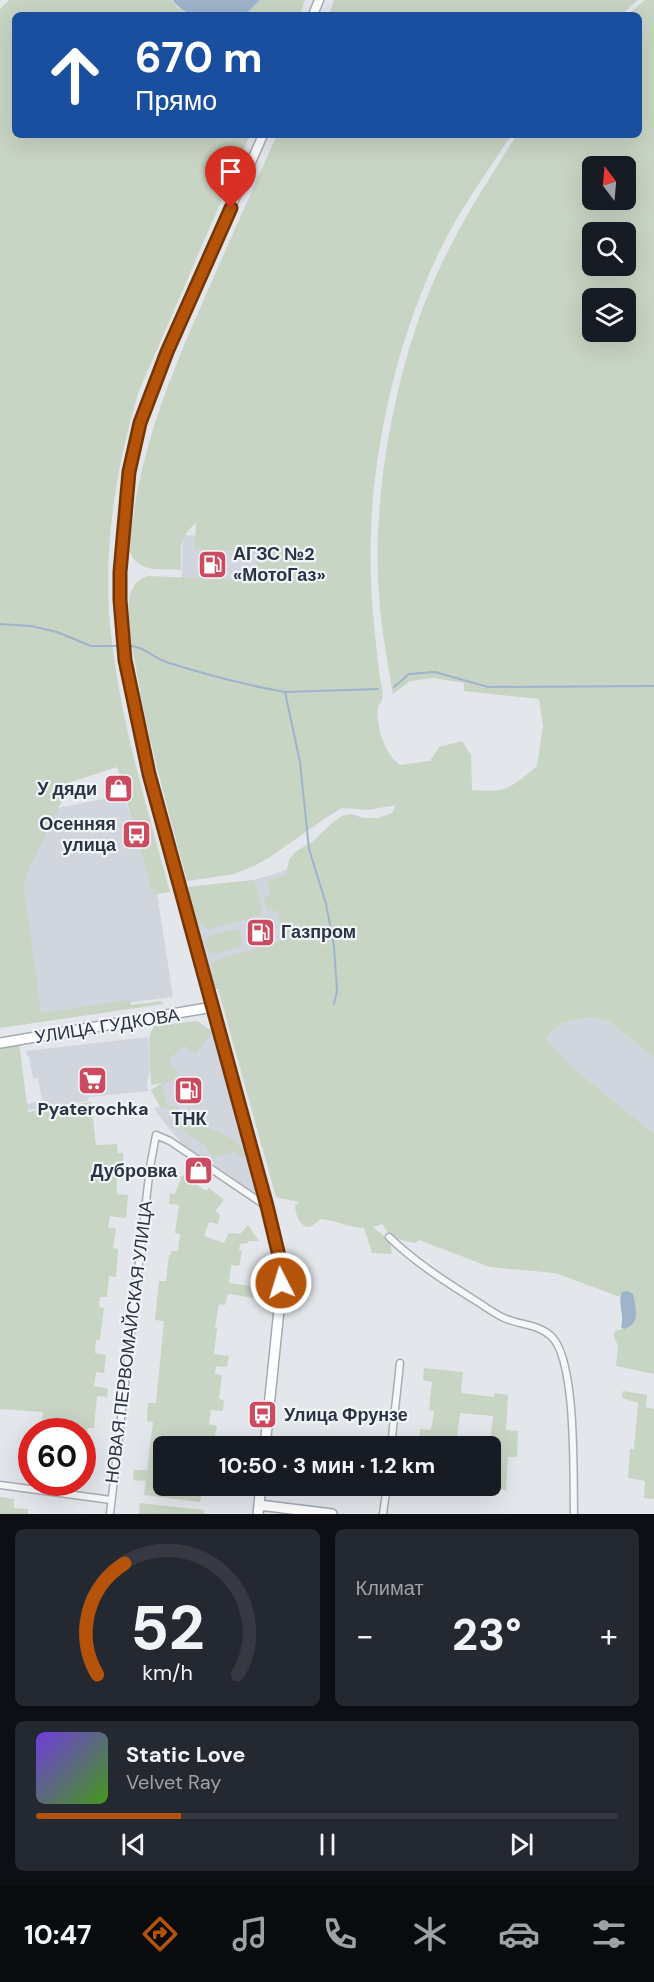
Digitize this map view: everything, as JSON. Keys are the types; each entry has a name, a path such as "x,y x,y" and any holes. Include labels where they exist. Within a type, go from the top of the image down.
{"main road":[{"path":"261,138 167,352 140,423 129,472 120,572 125,660 149,774 279,1256 281,1290 266,1436"},
{"name":"УЛИЦА ГУДКОВА","path":"0,1043 213,1007"},
{"path":"258,1510 332,1514"}],"street":[{"name":"НОВАЯ ПЕРВОМАЙСКАЯ УЛИЦА","path":"110,1514 150,1167 156,1135 170,1141 267,1206"},
{"path":"389,1237 408,1256 432,1274 501,1317 542,1330 557,1344 569,1381 574,1514"},
{"path":"392,1436 400,1363"},
{"path":"0,1485 111,1500"},
{"path":"383,1514 385,1496"}],"shaded area":[{"path":"183,535 260,538 258,599 181,596"},
{"path":"124,795 153,893 157,893 173,997 38,1014 24,887 30,867 57,808"},
{"path":"306,864 329,951 215,989 188,887 254,880"},
{"path":"592,1017 611,1022 654,1058 654,1134 571,1066 546,1038 562,1023"},
{"path":"212,1031 260,1201 194,1157 154,1108 168,1106 163,1086 171,1060 184,1044 195,1053"},
{"path":"148,1037 150,1070 147,1082 148,1091 89,1097 88,1101 28,1110 27,1104 42,1101 38,1078 33,1079 26,1051"}],"green space":[{"path":"9,0 173,0 177,7 186,12 12,12 12,138 249,138 139,391 124,448 113,507 108,596 114,659 134,760 170,892 153,895 117,767 71,782 30,867 24,887 41,1013 130,1000 131,1005 161,1001 164,1004 0,1028 0,9"},
{"path":"260,0 305,0 301,12 248,12"},
{"path":"334,0 638,0 624,12 330,12"},
{"path":"645,0 654,0 654,1058 611,1022 592,1017 562,1023 546,1038 571,1066 654,1134 654,1374 616,1366 618,1346 614,1336 615,1331 631,1326 622,1292 620,1297 555,1273 490,1267 419,1240 416,1243 396,1238 388,1233 383,1224 373,1227 390,1241 392,1254 372,1253 364,1228 321,1219 312,1226 306,1227 297,1215 295,1206 299,1202 276,1197 218,989 215,989 211,973 212,966 217,960 285,939 277,910 267,909 264,897 271,894 267,880 286,875 289,860 295,852 312,842 342,816 352,814 363,818 378,818 392,813 396,805 368,810 342,808 252,867 234,874 187,881 146,722 133,651 130,631 130,595 136,583 144,577 256,580 258,552 195,549 196,523 183,539 181,570 144,566 133,558 130,551 133,516 140,481 159,413 198,313 276,138 509,138 450,231 431,269 400,354 380,445 374,490 371,535 372,591 383,695 378,708 378,724 386,747 395,760 400,765 430,761 439,747 462,741 471,755 472,790 484,791 501,790 508,787 537,766 543,726 539,699 464,691 464,683 433,678 410,681 393,694 385,650 378,576 378,540 380,503 391,424 410,346 422,311 435,278 463,222 515,138 642,138 642,12 631,12"},
{"path":"254,880 262,908 260,915 211,929 205,928 196,919 188,887"},
{"path":"234,929 239,931 242,937 241,946 216,954 208,951 205,942 210,936"},
{"path":"197,1021 212,1031 211,1035 195,1054 184,1045 171,1059 170,1065 179,1072 173,1080 165,1082 163,1086 168,1107 179,1108 187,1126 196,1123 218,1131 238,1143 246,1155 241,1157 235,1152 214,1158 204,1144 185,1132 167,1107 160,1107 151,1090 163,1083 151,1085 149,1037 154,1026"},
{"path":"19,1043 28,1112 91,1102 96,1145 117,1144 118,1153 123,1153 125,1178 117,1178 117,1194 128,1195 126,1218 110,1216 108,1227 116,1229 113,1248 118,1249 116,1277 109,1276 107,1297 100,1297 99,1307 104,1308 100,1340 96,1340 95,1353 106,1355 104,1373 96,1372 94,1386 108,1389 107,1397 97,1396 95,1418 42,1418 43,1412 0,1409 0,1047"},
{"path":"182,1175 206,1191 209,1188 224,1200 215,1211 220,1215 218,1224 209,1222 204,1236 224,1243 229,1233 240,1234 248,1225 259,1241 240,1244 239,1250 242,1251 239,1266 231,1265 229,1283 257,1287 255,1298 228,1294 225,1305 219,1304 214,1354 229,1356 227,1367 216,1366 215,1374 222,1375 219,1399 224,1400 223,1411 211,1410 209,1424 217,1426 215,1436 153,1436 153,1496 201,1496 200,1502 144,1495 146,1481 133,1480 134,1470 147,1470 153,1422 147,1421 148,1403 156,1403 164,1321 155,1320 159,1281 166,1281 169,1255 171,1251 178,1251 180,1234 175,1233 179,1205 169,1204 170,1193 175,1194"},
{"path":"424,1368 463,1372 461,1393 494,1397 494,1393 508,1395 506,1430 518,1431 517,1457 508,1457 506,1490 501,1490 501,1436 491,1436 493,1416 460,1413 457,1436 419,1436 420,1429 431,1430 434,1411 429,1410 432,1382 423,1380"},
{"path":"623,1391 647,1395 646,1407 654,1409 654,1499 644,1498 645,1481 628,1478 630,1449 634,1449 638,1403 622,1398"},
{"path":"0,1497 14,1499 14,1508 28,1509 28,1514 0,1514"},
{"path":"140,1503 204,1510 204,1514 139,1514"}],"water":[{"path":"173,0 260,0 248,12 187,12"},
{"path":"628,1291 633,1294 636,1315 633,1323 624,1329 621,1327 621,1296 622,1292"}],"waterway":[{"path":"0,624 31,626 57,632 91,646 122,646"},
{"path":"128,646 138,647 166,662 195,671 285,692 300,762 309,849 326,904 334,946 337,991 334,1004"},
{"path":"394,687 409,674 435,672 488,687 654,686"},
{"path":"285,692 378,689"}],"place":[{"name":"АГЗС №2 «МотоГаз»","path":"212,564"},
{"name":"У дяди","path":"118,789"},
{"name":"Осенняя улица","path":"137,834"},
{"name":"Газпром","path":"260,932"},
{"name":"Pyaterochka","path":"93,1080"},
{"name":"ТНК","path":"189,1090"},
{"name":"Дубровка","path":"198,1171"},
{"name":"Улица Фрунзе","path":"263,1415"}],"route":[{"path":"231,208 167,352 140,423 129,472 123,526 120,572 122,633 132,699 149,774 267,1206 279,1256 281,1283"}]}
